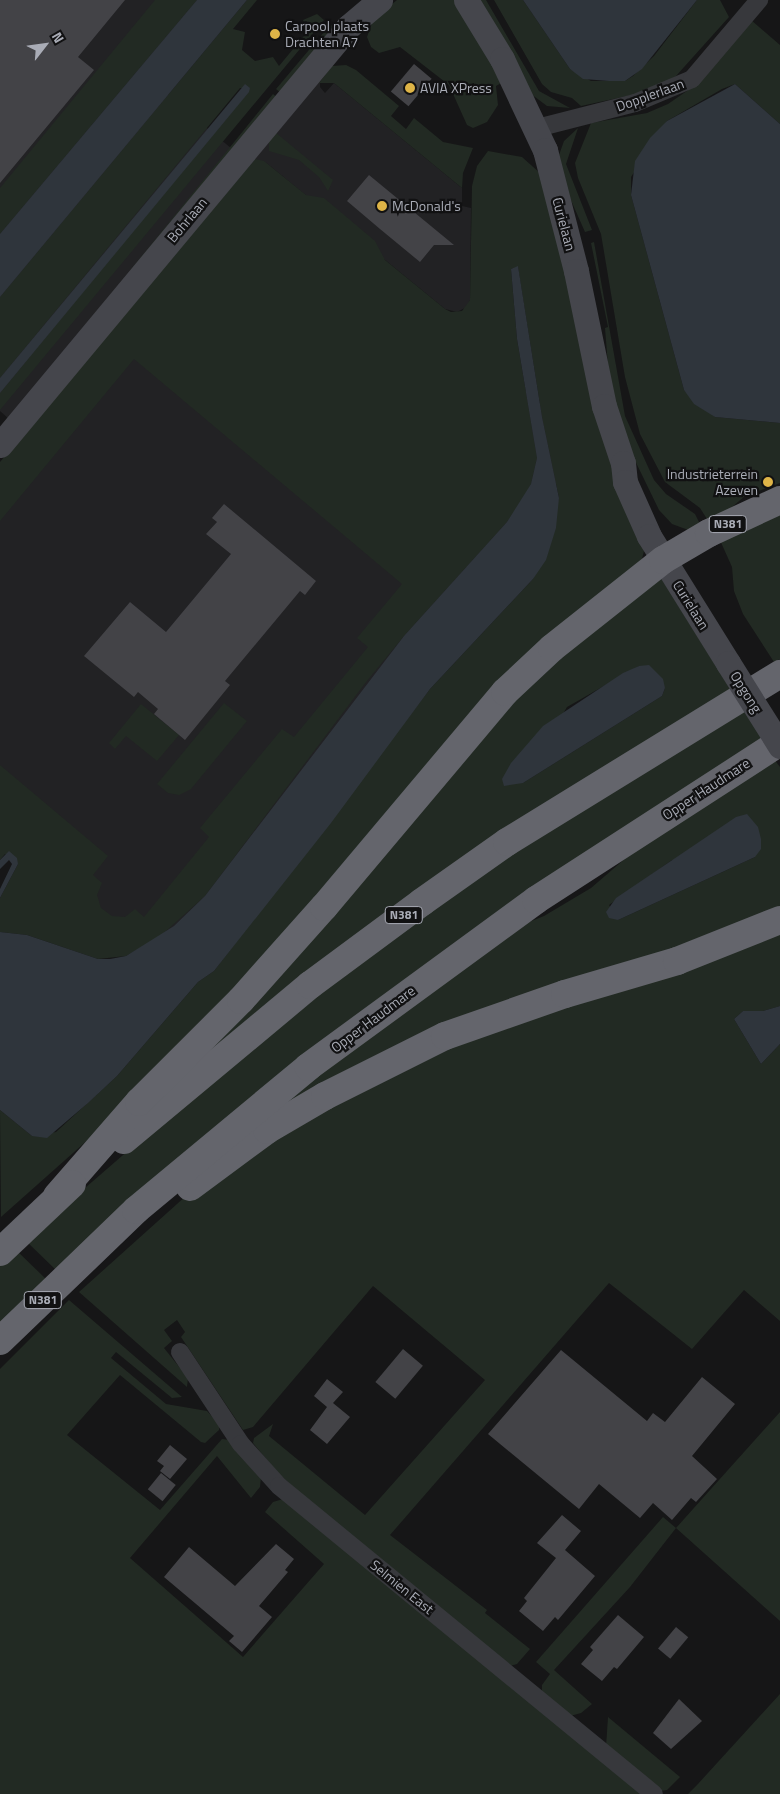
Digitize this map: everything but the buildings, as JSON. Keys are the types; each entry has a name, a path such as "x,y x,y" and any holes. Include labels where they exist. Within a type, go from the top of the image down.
{"highway":[{"name":"N381","path":"0,1252 57,1196 139,1102 241,1000 312,922 505,692 552,648 670,555 780,500"},
{"name":"N381","path":"57,1196 310,985 422,902 507,842 780,674"},
{"name":"Opper Haudmare","path":"0,1341 85,1258 225,1134 448,963 536,900 780,742"},
{"name":"N381","path":"85,1258 177,1197 267,1130 399,1057 489,1019 677,961 780,920"}],"main road":[{"name":"Bohrlaan","path":"0,445 348,27 380,0"},
{"name":"Curielaan","path":"466,0 502,59 537,128 566,231 604,406 623,463 625,482 735,658"},
{"name":"Opgong","path":"735,658 780,714"},
{"name":"Opgong","path":"735,658 780,746"}],"street":[{"name":"Dopplerlaan","path":"537,128 635,103 692,79 759,0"},
{"name":"Selmien East","path":"180,1352 242,1444 280,1486 654,1794"}],"shaded area":[{"path":"0,0 213,0 149,80 249,163 320,79 320,87 325,93 334,83 462,188 462,206 471,208 470,300 467,307 457,312 445,309 264,161 587,445 156,963 0,842 0,481 32,440 0,411"},
{"path":"155,0 197,0 0,234 0,188"},
{"path":"197,0 247,0 0,297 0,234"},
{"path":"247,0 257,0 233,29 245,32 242,50 255,61 273,57 279,66 308,31 303,20 317,14 324,20 0,410 0,393 250,88 240,88 0,378 0,297"},
{"path":"397,0 454,0 503,82 496,86 498,105 487,122 473,128 467,125 449,85 400,47 379,53 371,47 367,37 373,20"},
{"path":"477,0 486,0 539,91 570,108 547,106 531,94"},
{"path":"494,0 523,0 570,69 591,81 625,81 633,76 654,56 697,0 720,0 729,17 676,76 650,91 581,106 572,98 551,92 542,84"},
{"path":"523,0 697,0 642,69 625,81 609,81 583,79 570,69"},
{"path":"751,20 780,45 780,124 735,84 722,89 667,121 631,177 631,195 684,390 715,417 780,423 780,483 745,496 718,519 707,519 700,508 665,482 640,434 625,377 601,234 578,178 575,163 591,123 647,113 668,104 697,84"},
{"path":"330,25 334,26 282,94 276,89"},
{"path":"346,65 356,70 399,106 391,116 406,129 414,118 443,142 473,148 463,173 462,188 334,83 319,83 332,66"},
{"path":"245,84 250,88 249,92 0,393 0,378"},
{"path":"735,84 780,124 780,423 715,417 694,404 684,390 631,195 635,161 650,138 667,121"},
{"path":"273,94 278,98 9,430 4,426"},
{"path":"578,128 566,164 592,230 585,232 566,189 559,155 564,141"},
{"path":"275,132 333,180 328,191 319,177 299,160 269,151 269,139"},
{"path":"488,151 522,157 541,174 644,551 642,559 109,1121 1,1217 0,1110 32,1136 56,1132 117,1076 198,982 214,971 430,689 533,579 559,498 542,417 518,267 511,269 517,339 537,458 531,484 522,501 507,522 404,636 366,682 205,896 158,938 126,956 98,959 27,935 0,932 0,898 18,864 5,854 0,860 0,765 108,856 93,875 102,883 97,895 101,908 112,916 125,917 135,909 144,917 209,837 200,828 282,729 294,737 368,647 357,638 402,584 134,359 0,521 0,462 255,159 264,161 306,195 324,198 375,241 385,260 445,309 451,312 462,311 470,300 472,186 477,166"},
{"path":"594,242 625,416 654,480 666,494 695,514 700,524 691,531 672,524 659,510 626,442 609,378 605,328 608,327 591,243"},
{"path":"518,266 542,417 559,498 556,528 546,560 533,579 430,689 331,823 214,971 198,982 117,1076 88,1103 47,1138 32,1136 0,1110 0,932 27,935 98,959 110,959 126,956 174,926 205,896 404,636 507,522 531,484 537,458 517,339 511,269"},
{"path":"780,507 780,659 774,662 743,614 734,591 732,567 719,538"},
{"path":"660,576 730,689 154,1100 509,695","holes":["639,666 665,688 662,696 523,783 567,707"]},
{"path":"649,665 663,679 665,688 662,696 523,783 504,786 502,779 511,763 543,726 623,673 639,666"},
{"path":"224,703 247,721 191,789 179,795 168,793 157,784"},
{"path":"141,704 179,735 157,761 126,736 115,749 109,743"},
{"path":"743,708 764,741 57,1271 25,1240 228,1064 317,994 513,852"},
{"path":"774,759 780,767 780,912 263,1124 315,1075 509,930 544,916 591,888 648,839","holes":["755,857 618,920 609,905 672,860"]},
{"path":"747,814 758,827 761,839 761,849 755,857 618,920 609,918 606,912 616,898 736,817"},
{"path":"9,851 17,858 18,864 0,898 0,889 12,864 9,860 0,869 0,860"},
{"path":"780,925 780,1006 763,1011 743,1011 734,1019 761,1064 780,1044 780,1321 744,1290 692,1349 609,1283 390,1535 487,1610 485,1613 530,1649 517,1664 510,1666 307,1499 278,1473 253,1443 254,1438 273,1424 269,1436 365,1515 485,1380 373,1286 253,1427 243,1430 181,1337 185,1332 177,1320 164,1330 172,1341 164,1348 188,1378 187,1387 79,1292 187,1195 388,1069"},
{"path":"780,1006 780,1044 761,1064 734,1019 743,1011 763,1011"},
{"path":"15,1249 47,1280 0,1326 0,1264"},
{"path":"69,1300 182,1397 172,1398 116,1352 111,1358 166,1404 207,1411 219,1424 219,1430 205,1443 201,1442 120,1375 67,1435 160,1510 222,1439 230,1440 261,1477 260,1487 251,1498 217,1456 130,1558 243,1657 324,1564 265,1512 273,1502 283,1499 645,1794 0,1794 0,1369"},
{"path":"780,1412 780,1621 676,1528"},
{"path":"663,1517 676,1528 630,1587 554,1670 592,1704 581,1713 570,1716 542,1692 542,1685 550,1674 536,1662"},
{"path":"780,1694 780,1794 688,1794 697,1785"},
{"path":"608,1717 680,1777 667,1790 660,1791 606,1747"}],"place":[{"name":"Carpool plaats Drachten A7","path":"275,34"},
{"name":"AVIA XPress","path":"410,88"},
{"name":"McDonald's","path":"382,206"},
{"name":"Industrieterrein Azeven","path":"768,482"}]}
